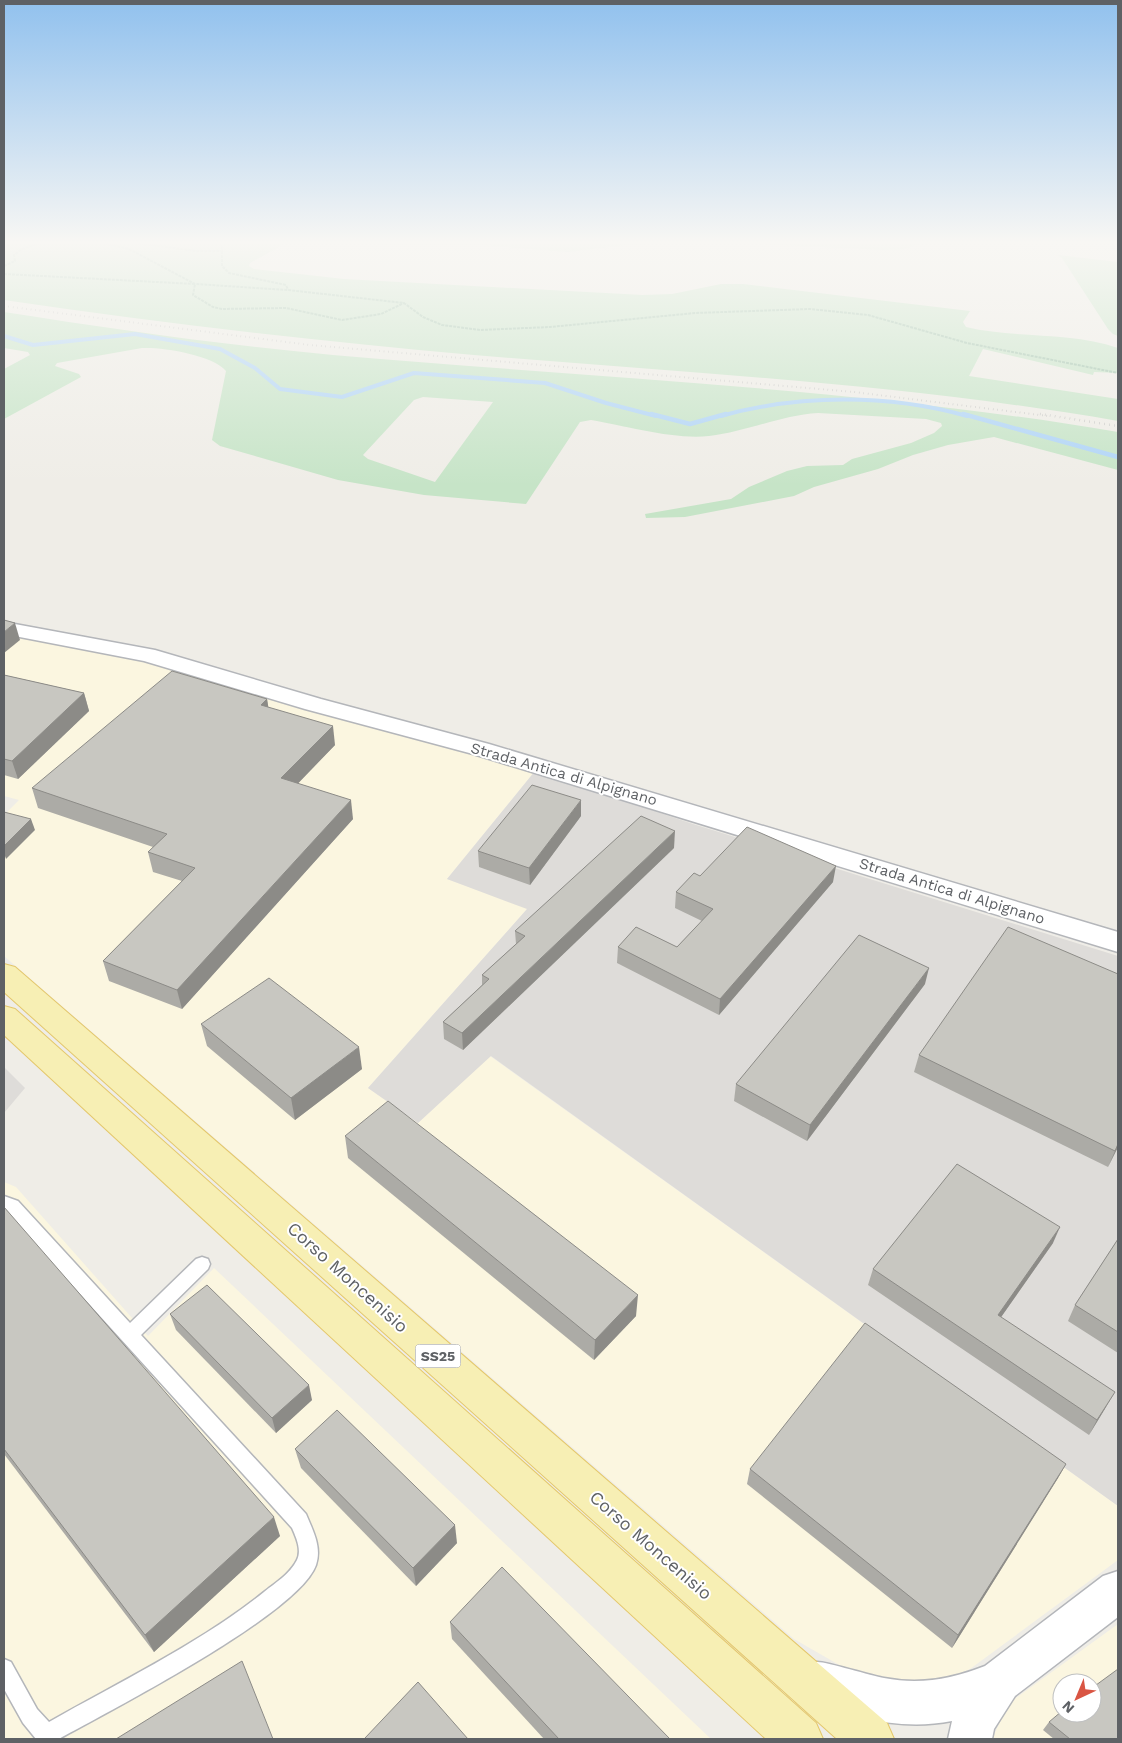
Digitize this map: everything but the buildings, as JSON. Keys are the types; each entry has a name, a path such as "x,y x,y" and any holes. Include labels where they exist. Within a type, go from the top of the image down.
{"main road":[{"name":"Corso Moncenisio","path":"4,974 871,1739"},
{"name":"SS25","path":"4,1017 769,1722 800,1739"}],"street":[{"name":"Strada Antica di Alpignano","path":"4,628 147,655 313,704 481,749 1118,942"},
{"path":"801,1677 871,1698 913,1704 953,1699 1000,1681 1118,1592"},
{"path":"970,1739 974,1721 1000,1681"}],"lane":[{"path":"4,1202 12,1206 298,1521 308,1542 307,1563 292,1583 250,1616 207,1644 46,1737 30,1716 4,1669"},
{"path":"130,1335 202,1264"}],"path":[{"path":"436,322 442,325 480,330 550,327 599,322"},
{"path":"893,322 967,344 1118,373"}],"shaded area":[{"path":"4,632 138,658 535,771 447,879 528,908 368,1088 418,1123 490,1056 1118,1506 1118,1560 970,1669 944,1680 878,1682 841,1666 794,1639 4,956 4,815 19,800 4,796"},
{"path":"535,771 693,824 1118,956 1118,1506 491,1056 418,1123 368,1088 527,909 447,879"},
{"path":"4,1067 25,1088 4,1113"},
{"path":"4,1182 16,1187 148,1336 214,1268 711,1739 4,1739"},
{"path":"1118,1624 1118,1739 992,1739 1009,1703"}],"green space":[{"path":"4,322 75,322 168,336 333,355 825,394 1021,417 1118,432 1118,470 994,437 948,445 913,455 878,469 814,487 794,496 685,517 646,518 645,514 731,499 749,487 787,471 807,466 843,465 852,459 911,443 934,433 942,426 941,423 926,419 818,413 804,414 723,434 696,437 650,432 591,420 580,422 526,504 424,495 338,480 220,446 212,440 226,371 220,365 187,353 142,348 57,363 55,366 79,374 81,377 4,419 4,369 30,355 28,352 4,348","holes":["423,397 493,402 435,482 368,459 363,455 414,400"]},
{"path":"168,322 963,322 966,327 985,331 1081,339 1118,348 1118,373 1094,372 1093,375 983,349 969,376 1118,399 1118,421 1038,408 878,389 474,355"},
{"path":"1104,322 1118,322 1118,336 1113,334"}],"waterway":[{"path":"4,336 33,345 135,334 220,349 255,368 280,389 342,397 414,373 545,383 606,403 656,416"},
{"path":"721,416 782,404 844,400 907,404 967,416"},
{"path":"651,414 690,424 726,414"},
{"path":"963,414 1118,457"}],"railway":[{"path":"132,322 310,345 854,392 1048,416"},
{"path":"1040,414 1118,426"}]}
